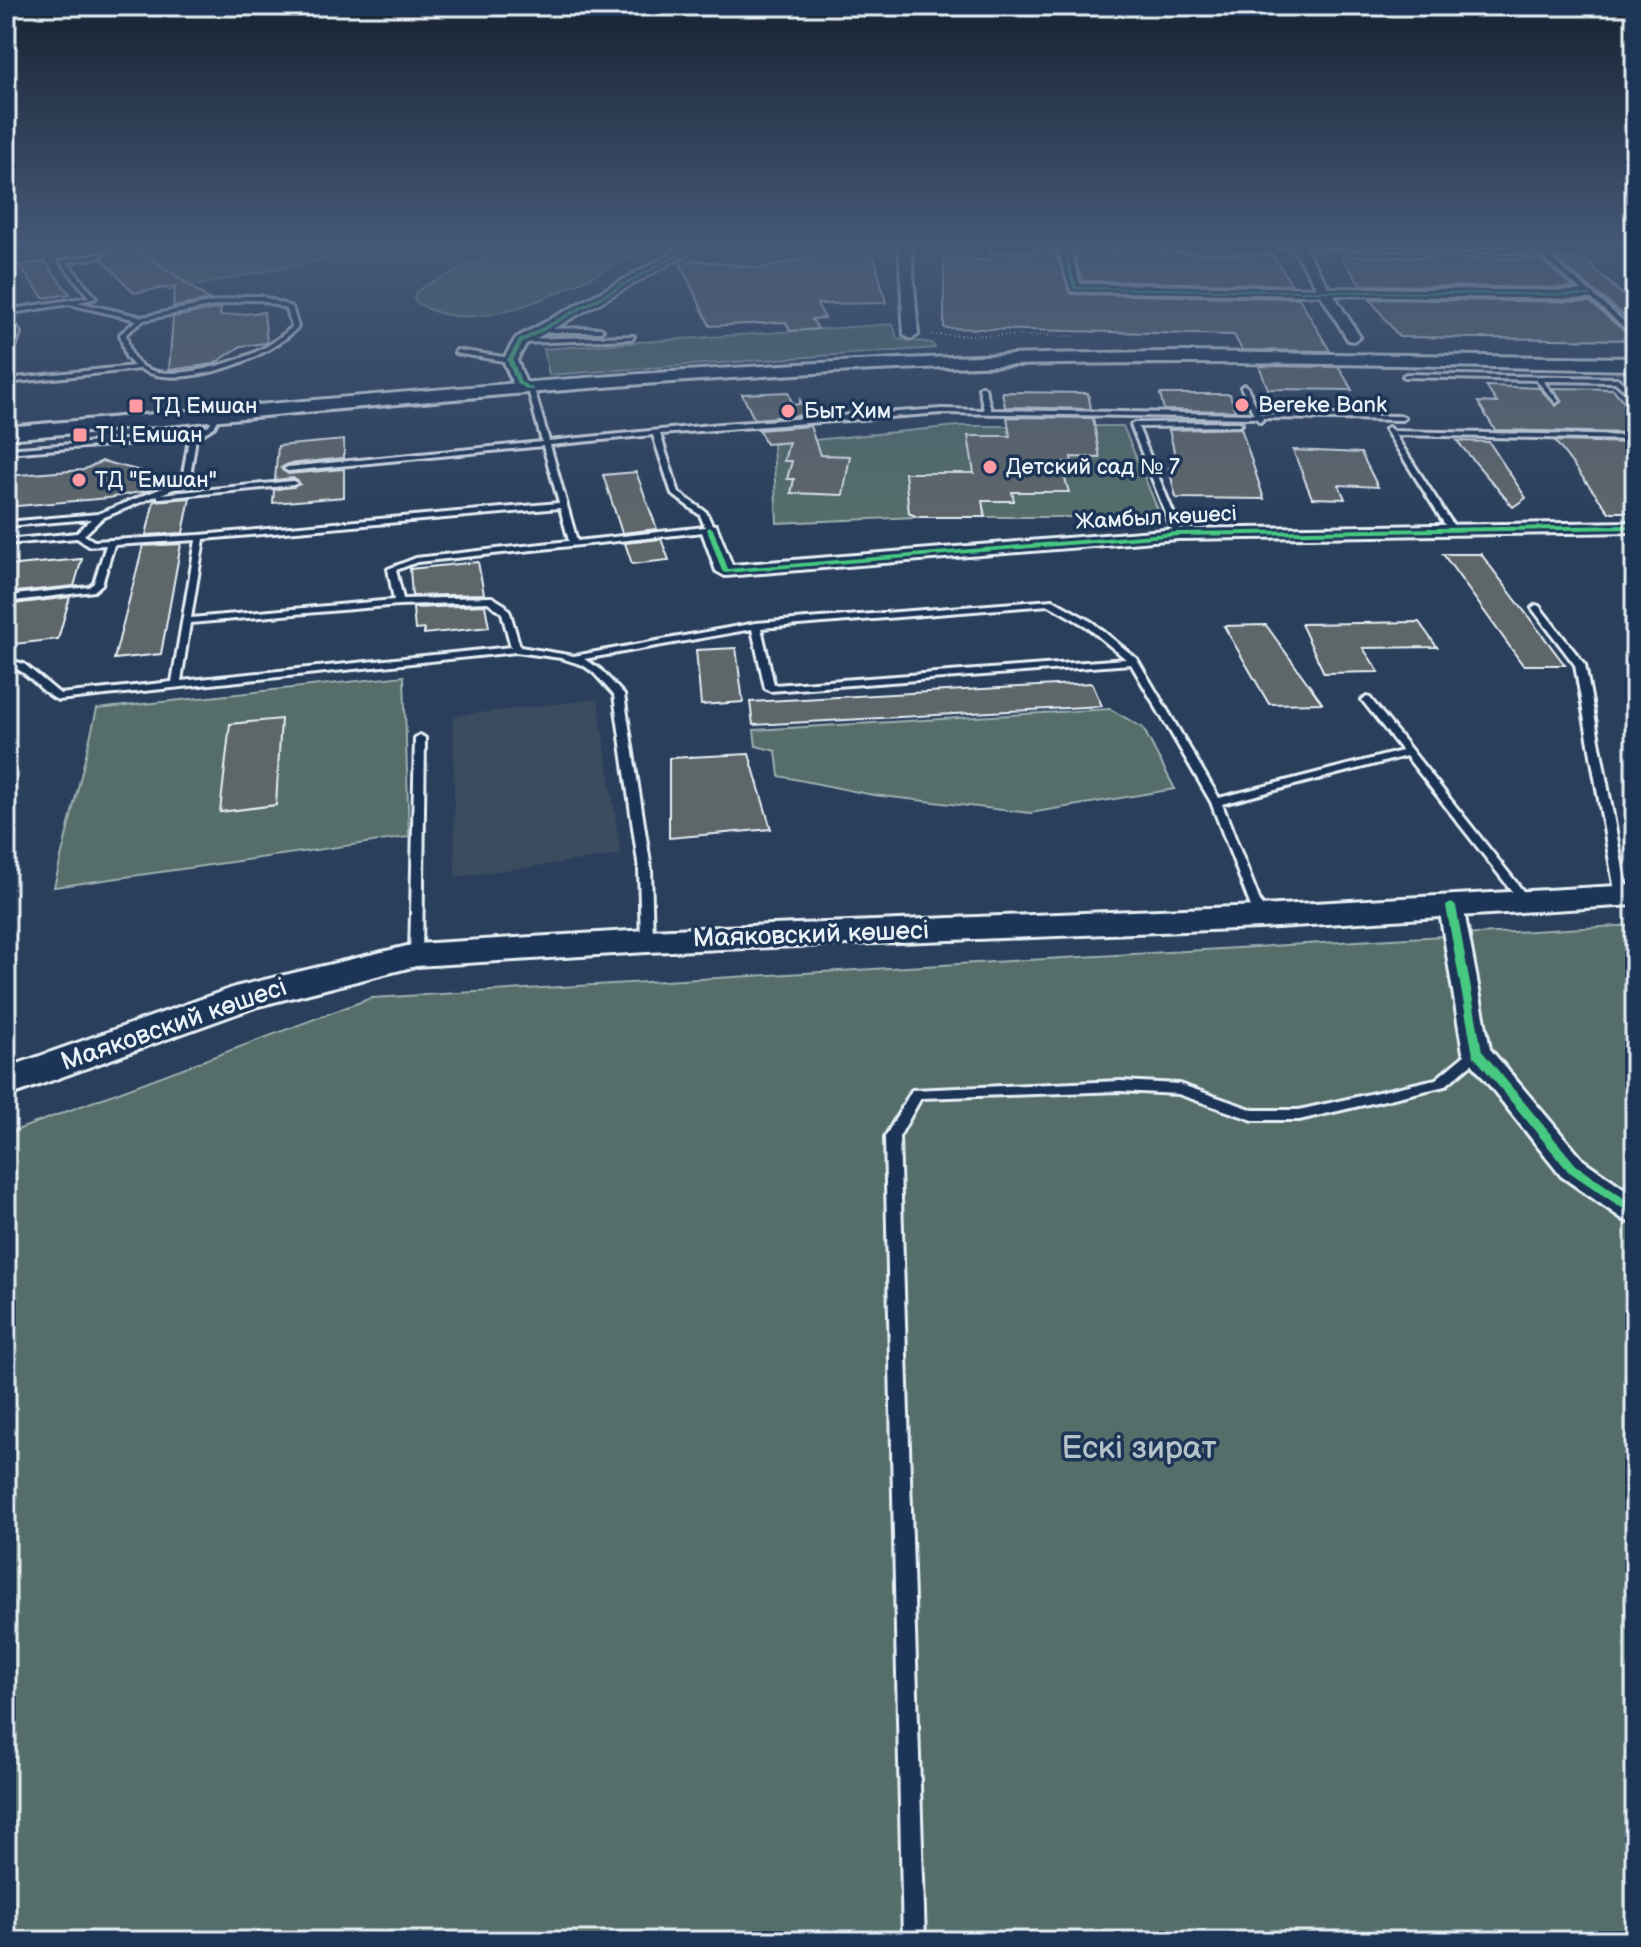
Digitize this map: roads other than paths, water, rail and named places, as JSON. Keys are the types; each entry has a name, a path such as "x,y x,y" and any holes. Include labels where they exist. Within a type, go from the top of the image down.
{"main road":[{"path":"6,425 810,368 1071,358 1635,361"},
{"path":"6,433 525,386"},
{"name":"Маяковский көшесі","path":"6,1083 248,996 416,955 647,941 1260,917 1629,896"}],"street":[{"path":"525,386 510,360 521,341 527,338"},
{"name":"Жамбыл көшесі","path":"710,529 725,571 1178,534 1635,527"},
{"path":"1451,906 1477,1052 1572,1168 1635,1212"}],"lane":[{"path":"124,338 128,353 140,367"},
{"path":"6,381 140,367 170,375 215,370 286,338"},
{"path":"521,341 608,338"},
{"path":"457,352 510,360"},
{"path":"1406,376 1617,380 1635,397"},
{"path":"1537,378 1556,401"},
{"path":"525,386 548,442 574,544"},
{"path":"1178,534 1134,425 1262,423 1244,387"},
{"path":"982,388 988,411"},
{"path":"288,469 656,432 942,411 1402,418"},
{"path":"6,451 193,437 212,426 217,416"},
{"path":"1380,418 1453,531"},
{"path":"399,602 392,569 398,563 710,529 703,514 676,494 656,432"},
{"path":"1391,433 1635,438"},
{"path":"6,524 99,516 186,481 193,437"},
{"path":"146,497 293,483"},
{"path":"79,535 92,544 111,543 564,505"},
{"path":"6,542 79,535 99,516"},
{"path":"176,685 200,537"},
{"path":"6,599 91,589 98,584 111,543"},
{"path":"186,621 399,602 489,599 506,608 516,649"},
{"path":"6,662 25,667 58,697 516,649 576,658 756,626 1050,602 1089,624 1134,661 1216,802 1260,917"},
{"path":"1536,608 1580,665 1629,896"},
{"path":"756,626 770,688 1134,661"},
{"path":"576,658 602,672 619,695 645,869 647,941"},
{"path":"1367,700 1526,902"},
{"path":"416,955 420,738"},
{"path":"1216,802 1408,752"},
{"path":"914,1941 892,1137 917,1093 1135,1086 1179,1089 1253,1115 1299,1115 1440,1083 1477,1052"}],"place":[{"name":"Bereke Bank","path":"1242,405"},
{"name":"ТД Емшан","path":"136,406"},
{"name":"Быт Хим","path":"788,411"},
{"name":"ТЦ Емшан","path":"80,435"},
{"name":"Детский сад № 7","path":"990,467"},
{"name":"ТД \"Емшан\"","path":"79,480"}],"park label":[{"name":"Ескі зират","path":"1139,1448"}]}
